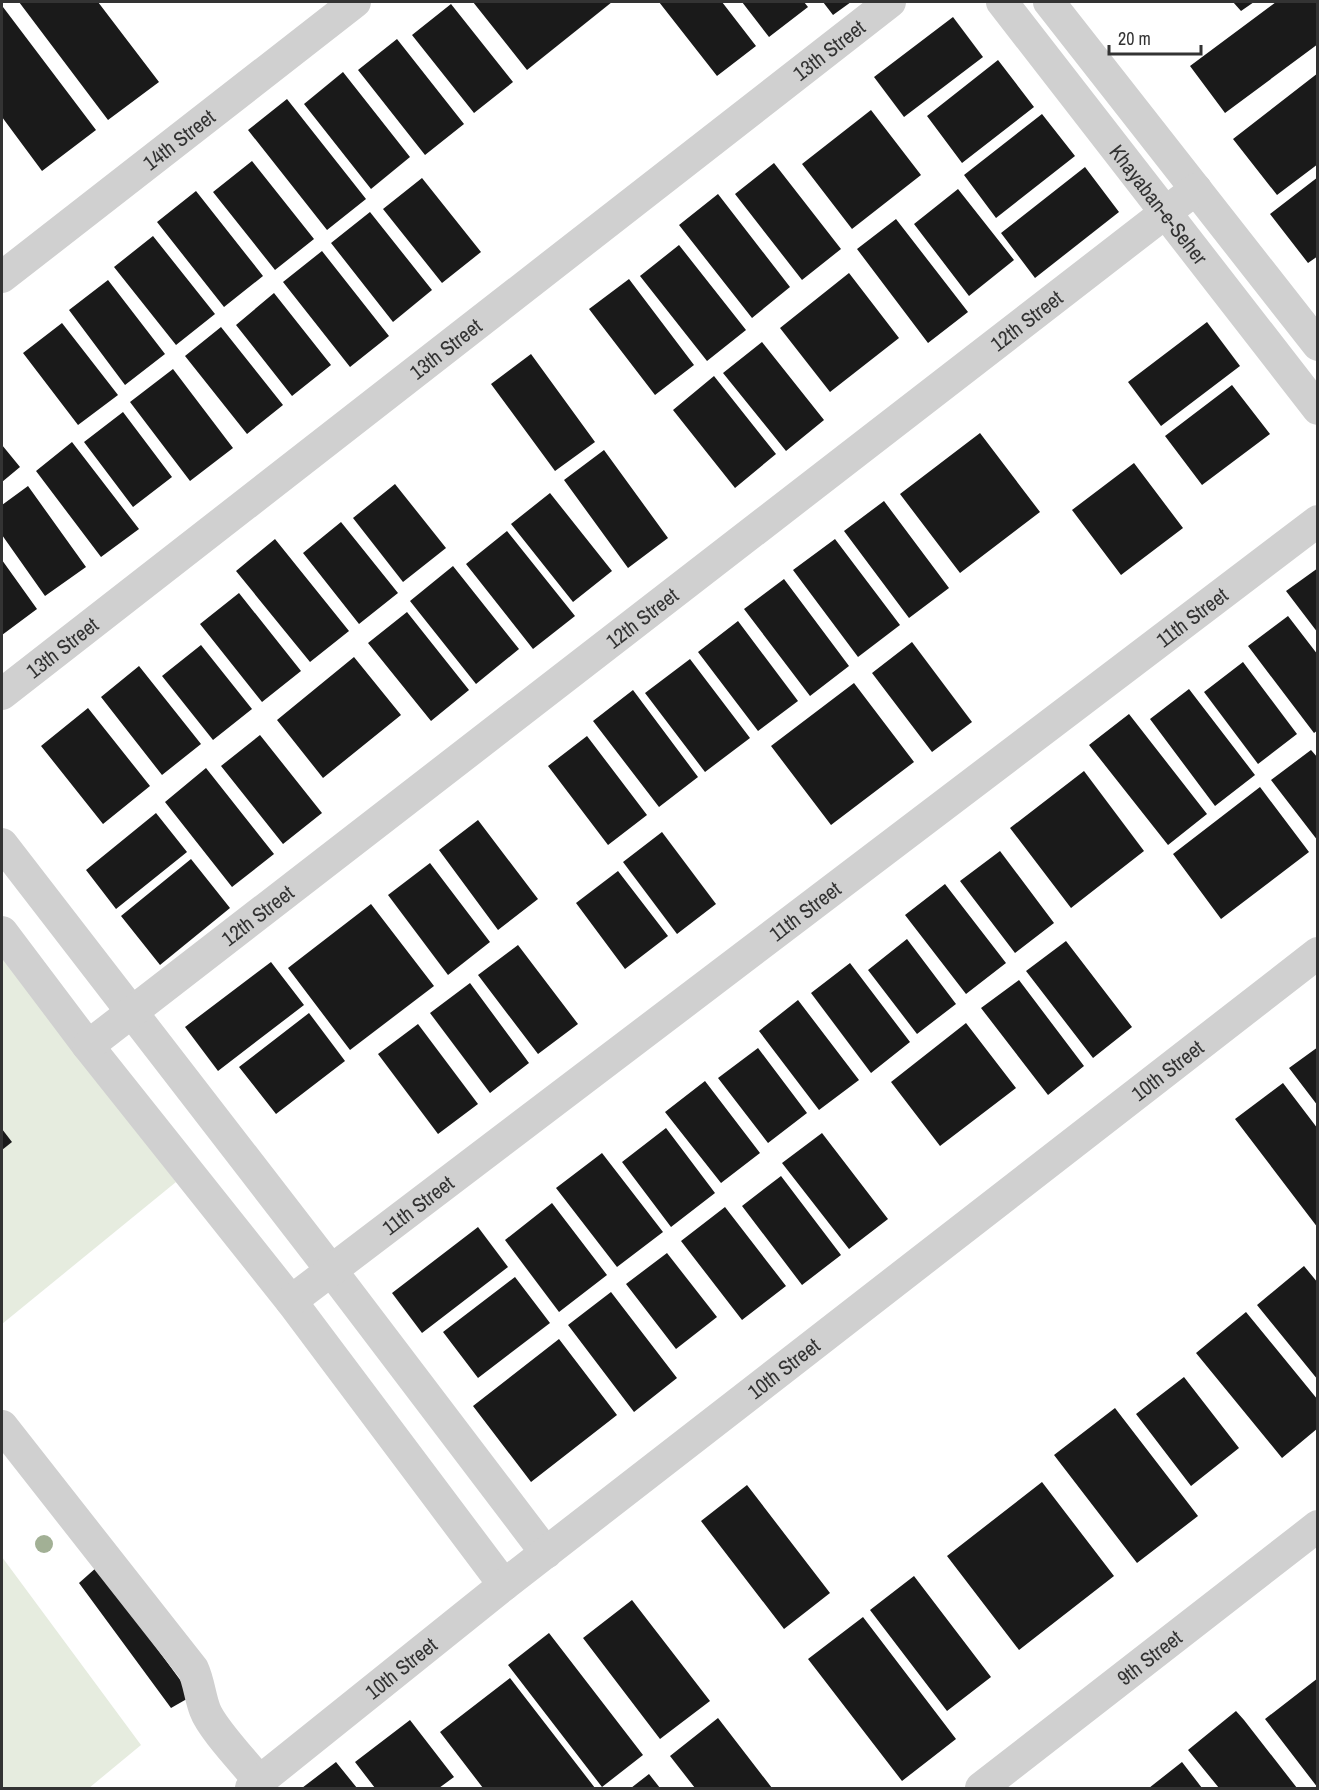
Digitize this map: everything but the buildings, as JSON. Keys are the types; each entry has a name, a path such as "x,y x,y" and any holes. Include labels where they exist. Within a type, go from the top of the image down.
{"street":[{"name":"14th Street","path":"2,277 356,2"},
{"name":"13th Street","path":"2,694 890,2"},
{"name":"Khayaban-e-Seher","path":"1002,2 1317,409"},
{"name":"Khayaban-e-Seher","path":"1049,2 1317,345"},
{"name":"12th Street","path":"88,1046 1196,189"},
{"name":"11th Street","path":"291,1300 1317,521"},
{"path":"2,844 546,1553"},
{"path":"2,932 88,1046 291,1300 504,1585"},
{"name":"10th Street","path":"256,1785 504,1585 1317,953"},
{"path":"2,1426 194,1669 206,1710 212,1722 256,1785"},
{"name":"9th Street","path":"981,1788 1317,1526"}],"shaded area":[{"path":"2,950 176,1182 2,1324"},
{"path":"2,1557 141,1745 89,1788 2,1788"}]}
